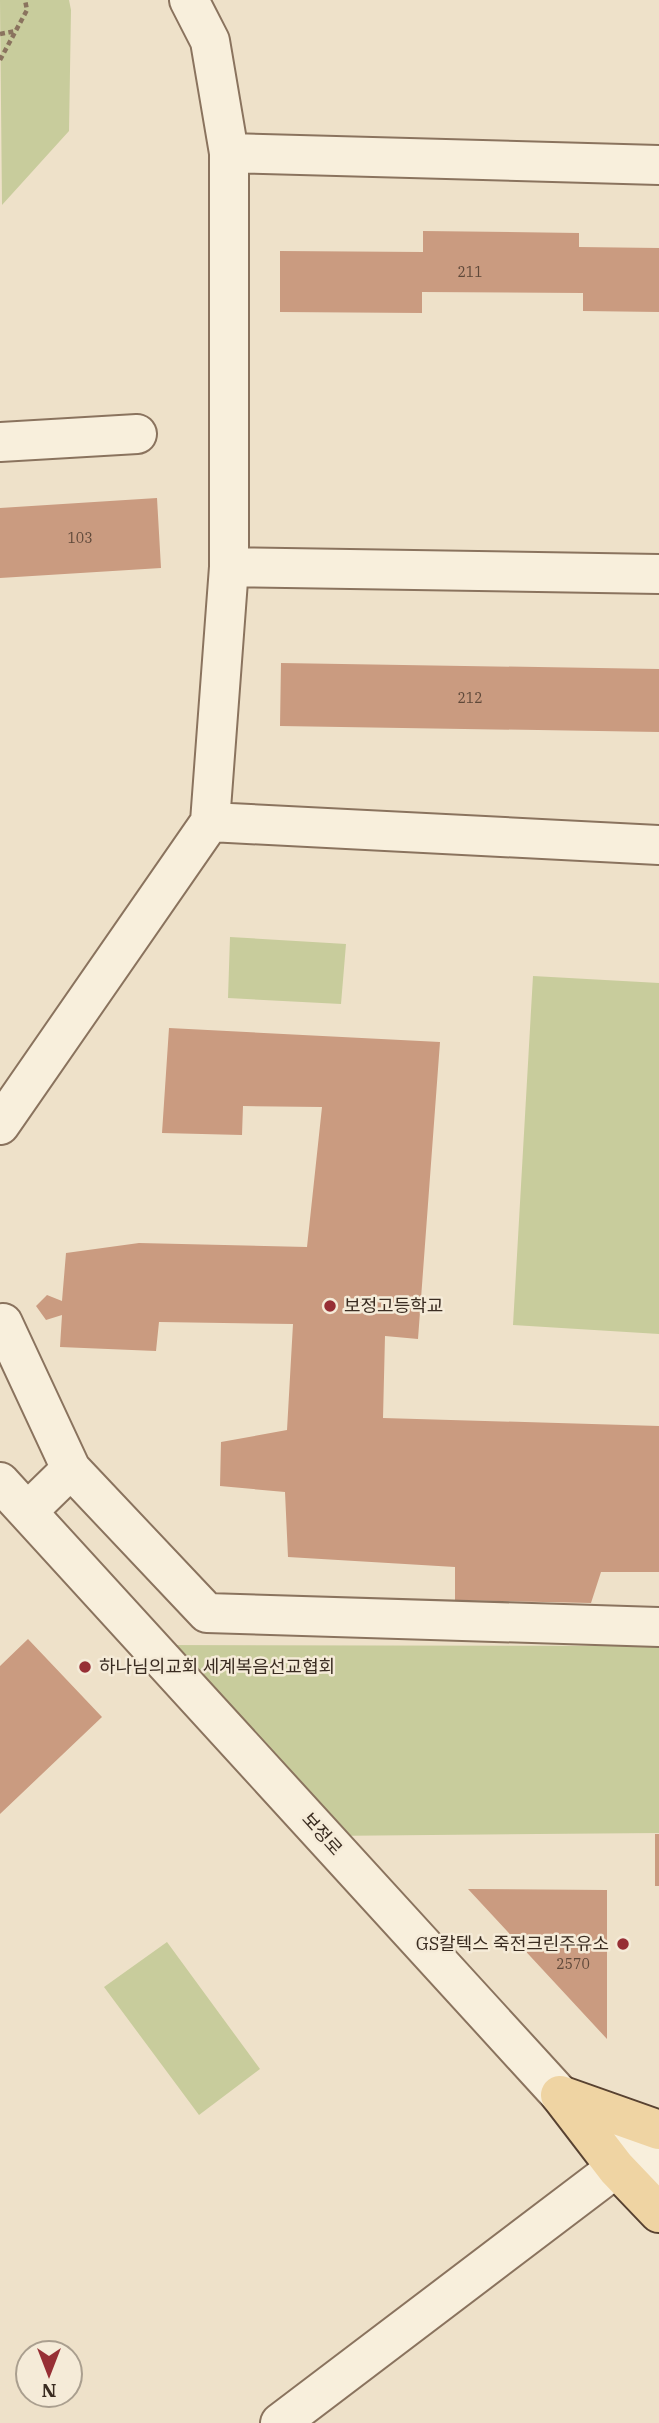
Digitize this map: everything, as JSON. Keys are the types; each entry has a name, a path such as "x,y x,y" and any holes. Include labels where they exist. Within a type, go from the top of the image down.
{"main road":[{"path":"560,2095 659,2130"},
{"path":"560,2095 616,2168 659,2213"}],"street":[{"path":"0,1125 210,822 229,567 229,153 210,41 189,0"},
{"path":"229,153 659,165"},
{"path":"0,442 137,434"},
{"path":"229,567 659,574"},
{"path":"210,822 659,845"},
{"path":"3,1323 71,1469 207,1613 659,1627"},
{"path":"28,1511 71,1469"},
{"name":"보정로","path":"0,1482 560,2095 659,2169"},
{"path":"280,2423 616,2168"}],"path":[{"path":"0,60 27,10 25,0"},
{"path":"0,34 16,31"}],"green space":[{"path":"0,0 69,0 71,10 69,131 2,205"},
{"path":"230,937 346,944 341,1004 228,998"},
{"path":"533,976 659,983 659,1334 513,1325"},
{"path":"150,1645 659,1646 659,1833 324,1836"},
{"path":"167,1942 260,2069 199,2115 104,1987"}],"building":[{"path":"423,231 579,233 579,247 659,248 659,312 583,311 583,293 422,292 422,313 280,312 280,251 423,252"},
{"path":"157,498 161,568 0,578 0,508"},
{"path":"281,663 659,669 659,732 280,726"},
{"path":"169,1028 440,1042 418,1339 385,1336 383,1418 659,1426 659,1572 601,1572 591,1603 455,1600 455,1567 288,1557 285,1492 220,1486 221,1442 287,1430 293,1324 159,1322 156,1351 60,1347 62,1315 46,1320 36,1306 47,1295 62,1301 66,1253 139,1243 307,1247 322,1107 243,1106 242,1135 162,1133"},
{"path":"28,1639 102,1717 0,1814 0,1666"},
{"path":"655,1834 659,1834 659,1886 655,1886"},
{"path":"468,1889 607,1890 607,2039"}],"place":[{"name":"보정고등학교","path":"330,1306"},
{"name":"하나님의교회 세계복음선교협회","path":"85,1667"},
{"name":"GS칼텍스 죽전크린주유소","path":"623,1944"}]}
